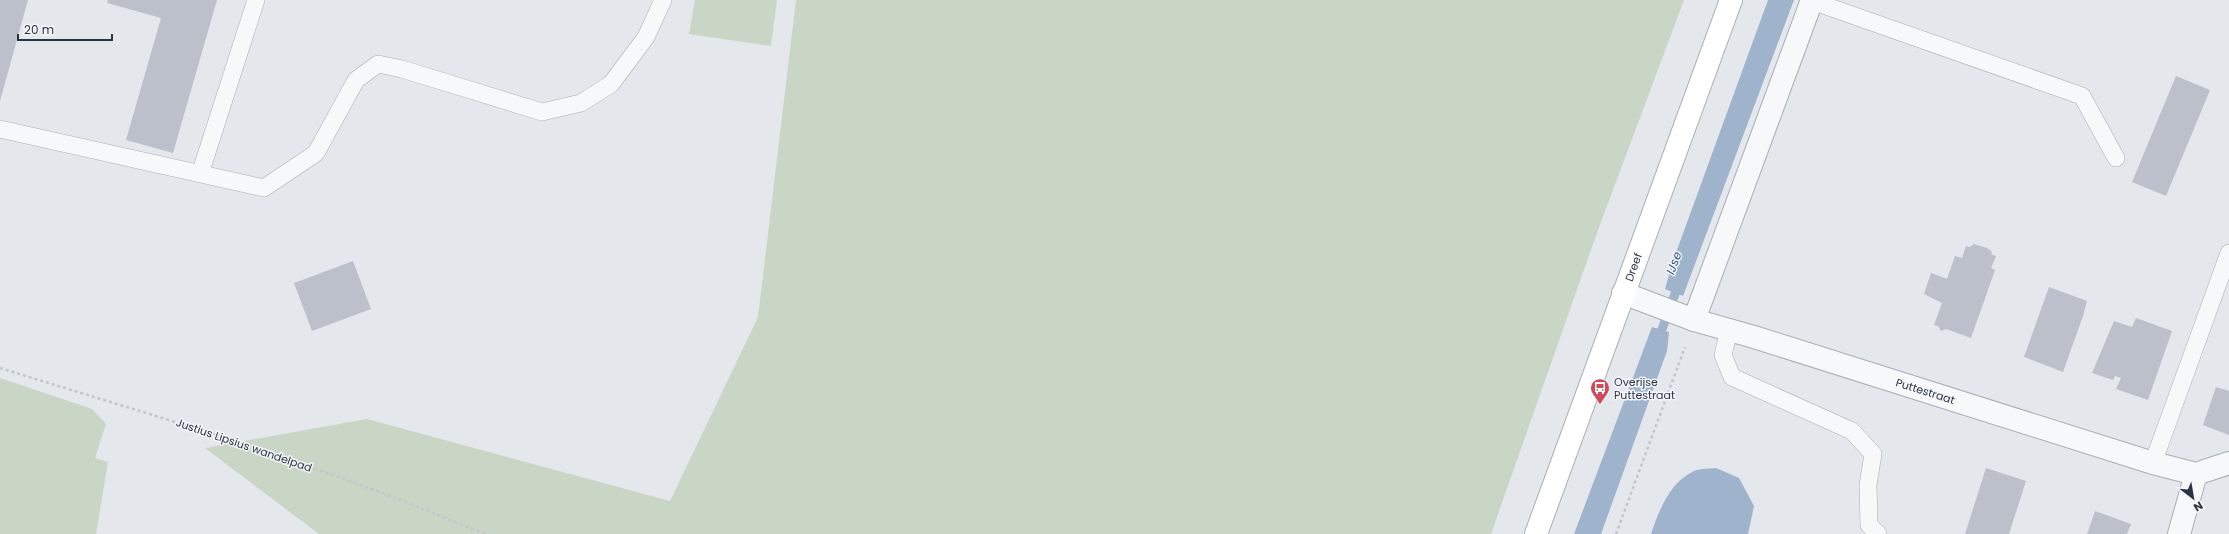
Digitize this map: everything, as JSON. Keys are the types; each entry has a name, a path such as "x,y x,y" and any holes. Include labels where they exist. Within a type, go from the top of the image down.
{"main road":[{"name":"Dreef","path":"1536,534 1731,0"}],"street":[{"path":"1686,317 1812,1"},
{"name":"Puttestraat","path":"1623,293 1686,317 2153,463 2196,474"},
{"path":"2179,534 2196,474 2229,463"}],"lane":[{"path":"200,174 256,0"},
{"path":"0,129 264,188 316,153 356,80 378,64 402,69 542,112 581,104 610,84 646,37 663,0"},
{"path":"1812,1 2082,96 2116,158"},
{"path":"2153,463 2229,253"},
{"path":"1729,330 1723,355 1732,377 1852,431 1873,454 1868,485 1869,525 1878,534"}],"path":[{"path":"1616,534 1686,317"},
{"name":"Justius Lipsius wandelpad","path":"0,368 250,445 388,495 485,534"}],"green space":[{"path":"695,0 777,0 771,46 689,34"},
{"path":"796,0 1684,0 1598,230 1491,534 319,534 205,448 367,419 670,501 758,317"},
{"path":"0,378 92,409 106,424 95,458 108,462 96,534 0,534"}],"water":[{"path":"1768,0 1794,0 1683,296 1665,289 1673,261"},
{"path":"1652,327 1669,332 1667,351 1601,534 1574,534"},
{"path":"1716,468 1739,478 1754,506 1748,534 1651,534 1666,498 1678,482 1696,470"}],"building":[{"path":"0,0 28,0 0,101"},
{"path":"108,0 217,0 173,153 126,140 161,18 107,3"},
{"path":"2176,76 2210,90 2166,196 2132,182"},
{"path":"1974,244 1987,248 1992,252 1991,254 1996,256 1991,268 1995,270 1971,338 1946,329 1941,331 1938,326 1934,325 1942,303 1924,294 1931,273 1947,279 1955,256 1962,258 1966,246 1970,247"},
{"path":"353,261 371,309 312,331 294,283"},
{"path":"2049,287 2087,301 2063,372 2024,357"},
{"path":"2136,318 2172,331 2148,400 2116,389 2121,378 2115,376 2113,380 2092,373 2114,321 2132,327"},
{"path":"2216,387 2229,391 2229,435 2203,425"},
{"path":"1986,468 2026,481 2009,534 1965,534"},
{"path":"2095,511 2131,524 2127,534 2087,534"}],"waterway":[{"name":"IJse","path":"1658,340 1679,283"}],"place":[{"name":"Overijse Puttestraat","path":"1600,405"}]}
